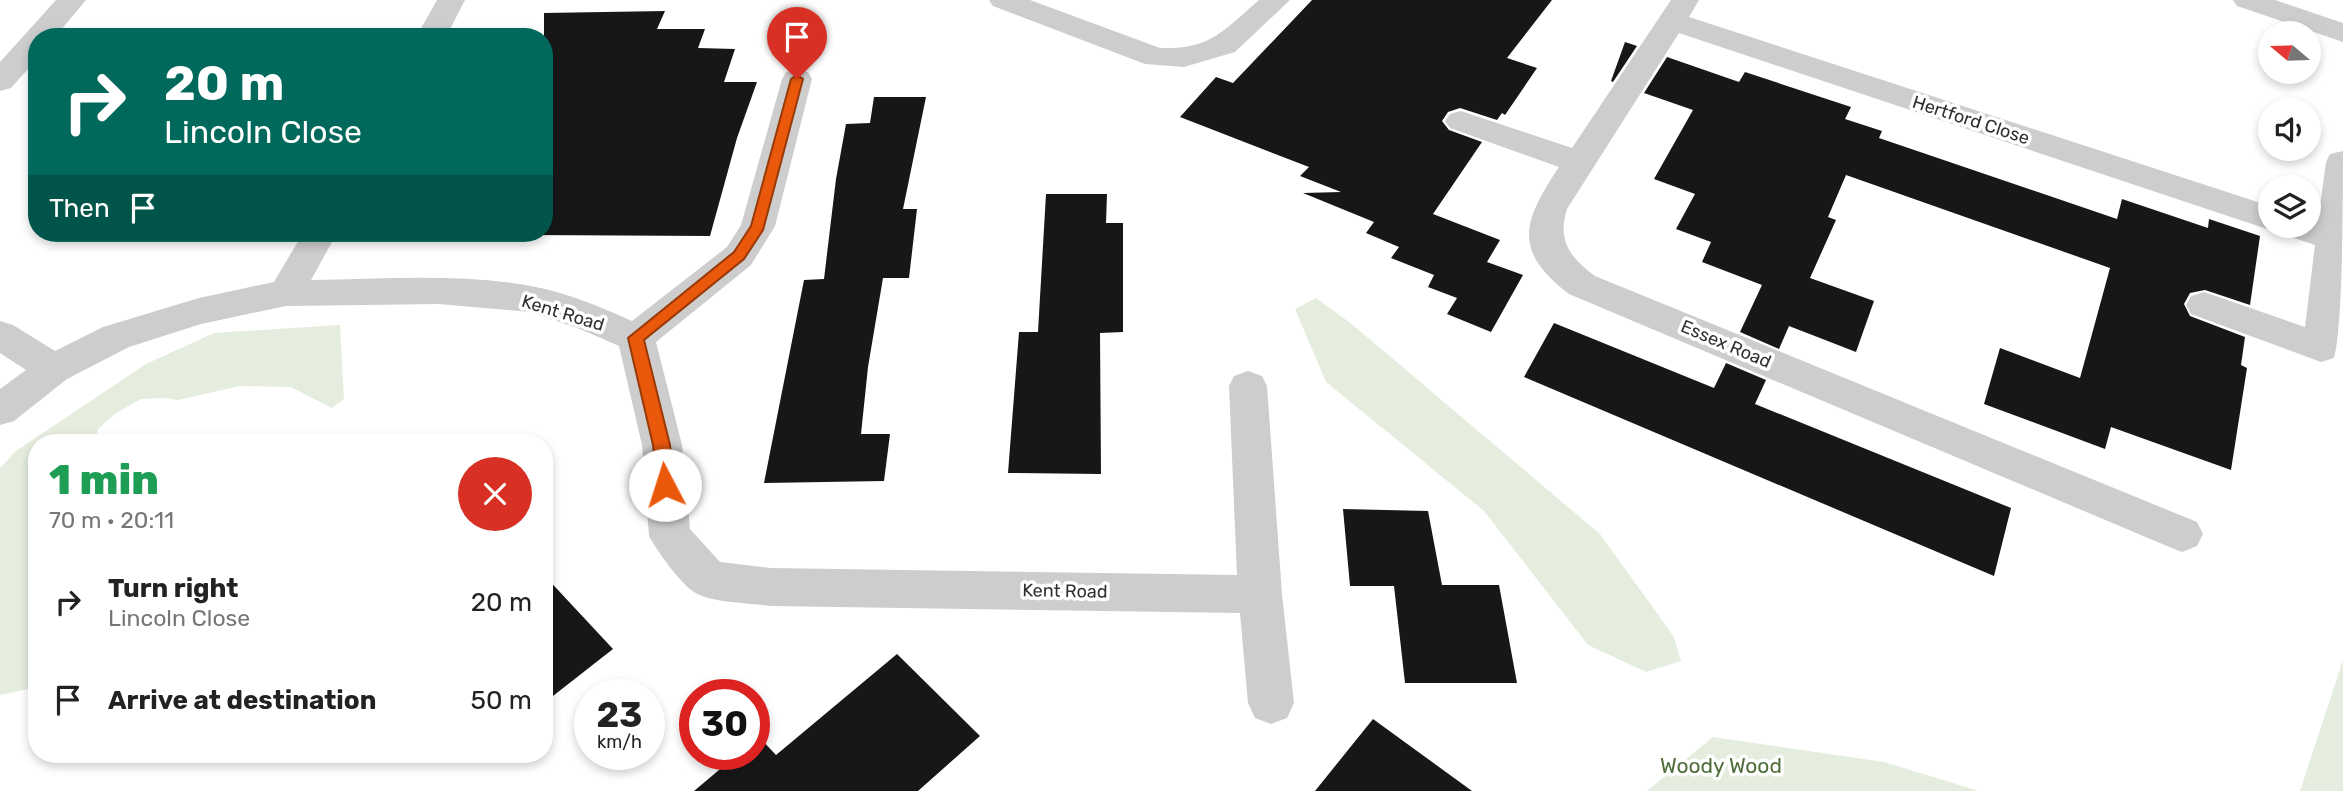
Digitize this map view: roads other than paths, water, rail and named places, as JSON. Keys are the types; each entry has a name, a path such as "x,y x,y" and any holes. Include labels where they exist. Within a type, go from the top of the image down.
{"street":[{"path":"47,28 72,0"},
{"path":"436,28 452,0"},
{"path":"1003,0 1156,57 1184,58 1224,46 1276,0"},
{"path":"2247,0 2343,33"},
{"name":"Essex Road","path":"1678,11 1553,203 1545,230 1550,251 1567,274 1583,285 2182,534"},
{"name":"Hertford Close","path":"1678,11 2258,214"},
{"path":"0,81 28,49"},
{"path":"636,338 739,256 758,226 797,79"},
{"path":"1461,121 1578,162"},
{"path":"2204,306 2321,348 2342,162"},
{"path":"2321,235 2334,239"},
{"path":"286,293 315,242"},
{"name":"Kent Road","path":"0,410 54,369 116,337 200,311 286,293 439,291 532,299 593,319 636,338 662,445 670,536 709,579 771,587 1260,594"},
{"path":"0,335 54,369"},
{"path":"1248,386 1260,594 1271,703"}],"park label":[{"name":"Woody Wood","path":"1721,765"}]}
